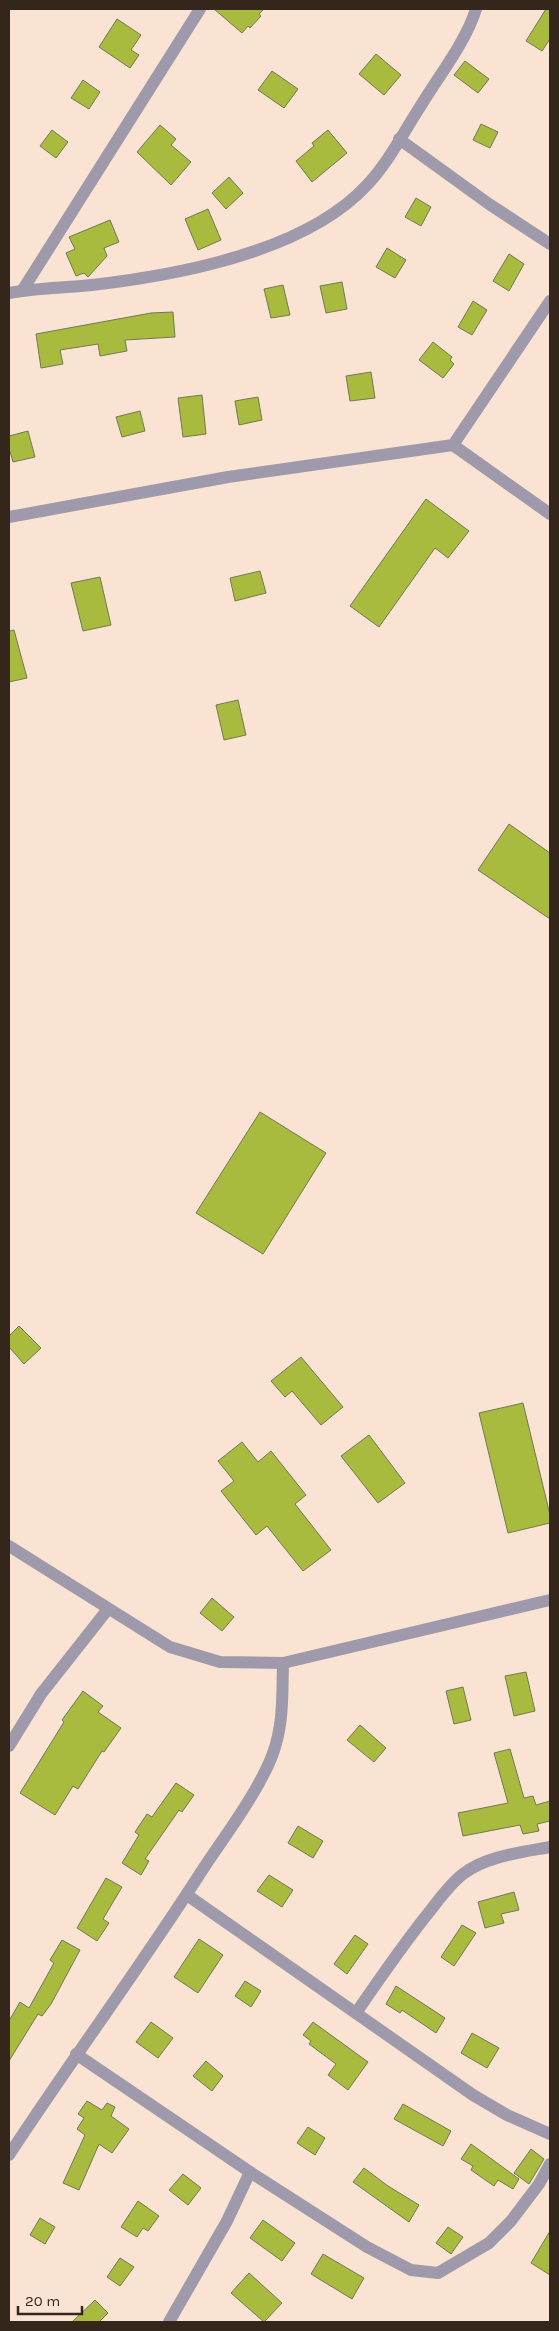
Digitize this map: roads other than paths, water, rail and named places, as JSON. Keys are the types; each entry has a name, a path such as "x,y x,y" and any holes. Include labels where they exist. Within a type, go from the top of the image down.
{"street":[{"path":"22,290 200,9"},
{"path":"9,292 92,285 176,273 269,247 331,216 353,199 368,184 400,139 465,34 476,9"},
{"path":"400,139 489,204 550,244"},
{"path":"453,445 550,301"},
{"path":"9,517 228,478 453,445 550,514"},
{"path":"9,1546 170,1647 220,1662 283,1663 550,1600"},
{"path":"9,1746 41,1694 108,1609"},
{"path":"9,2154 186,1895 248,1800 272,1758 281,1728 283,1663"},
{"path":"356,2013 410,1936 447,1890 464,1873 486,1862 525,1851 550,1847"},
{"path":"186,1895 473,2095 507,2115 550,2134"},
{"path":"76,2054 250,2172 367,2247 411,2270 438,2272 489,2243 512,2220 539,2184 550,2164"},
{"path":"169,2322 228,2221 250,2172"}]}
